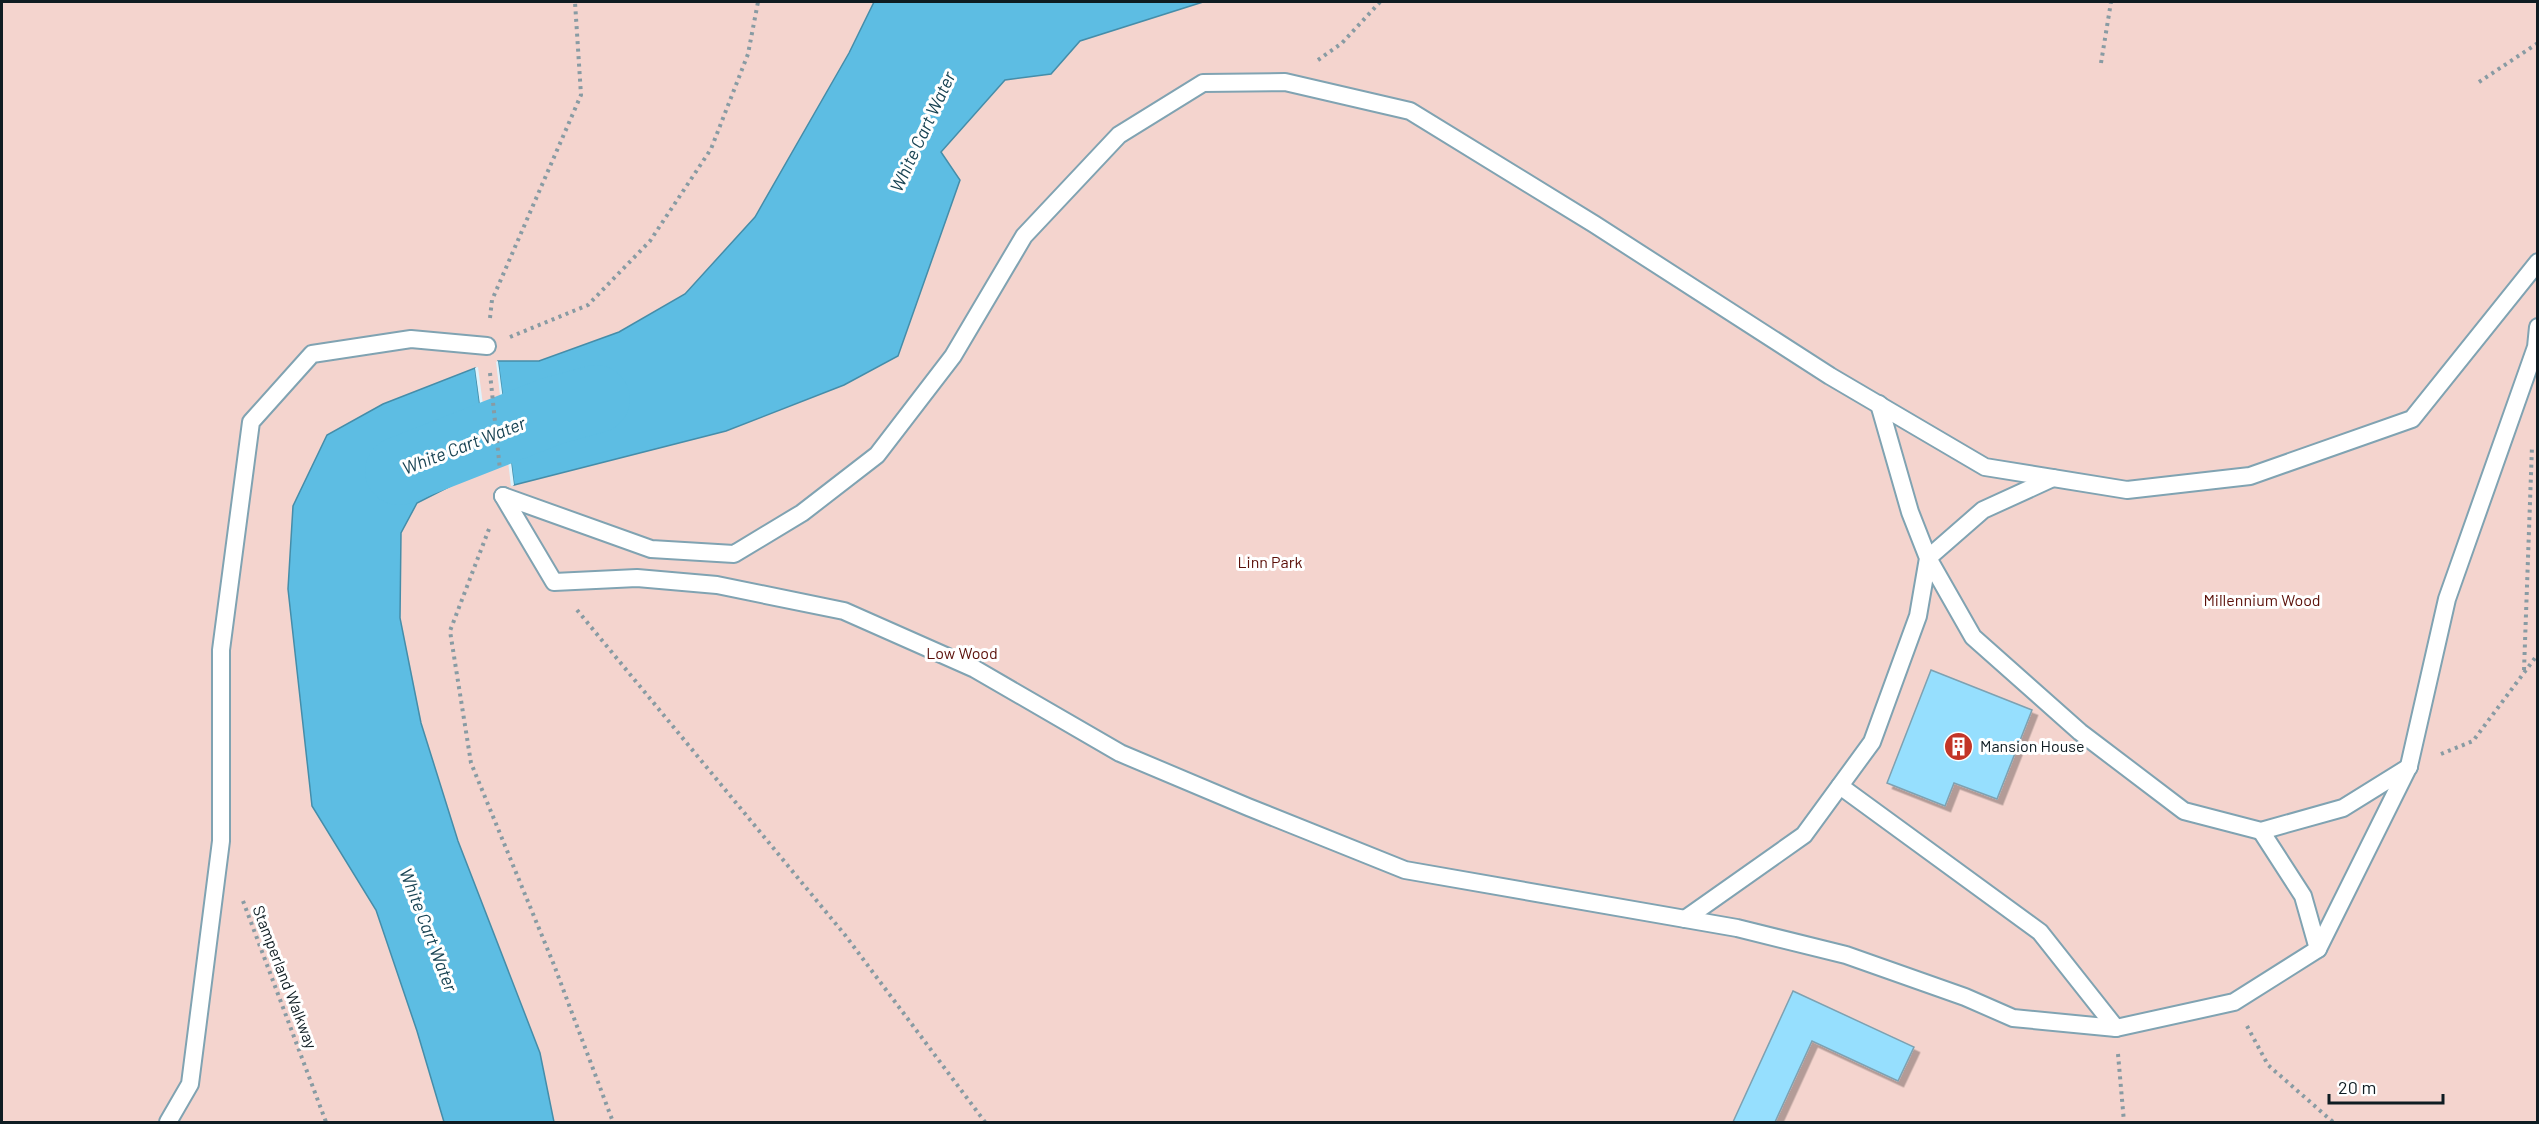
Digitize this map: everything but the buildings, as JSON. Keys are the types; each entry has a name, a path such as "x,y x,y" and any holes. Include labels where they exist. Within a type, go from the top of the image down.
{"lane":[{"path":"503,496 651,549 734,554 802,513 877,455 953,356 1024,236 1119,135 1203,83 1285,82 1410,111 1879,404 1985,467 2127,490 2250,476 2412,419 2538,262"},
{"path":"503,496 554,582 637,578 717,585 843,611 975,669 1120,753 1405,870 1737,928 1846,955 1965,997 2013,1017 2116,1028 2234,1002 2318,949 2409,766 2448,599 2536,347 2538,327"},
{"path":"168,1122 190,1084 221,841 221,650 251,422 312,354 411,339 488,346"},
{"path":"1879,404 1910,512 1928,558 1973,637 2080,732 2184,811 2261,831 2343,808 2409,766"},
{"path":"1685,919 1804,835 1872,742 1918,616 1928,558 1983,510 2054,478"},
{"path":"1840,786 2040,932 2116,1028"},
{"path":"2261,831 2303,896 2318,949"}],"path":[{"path":"575,2 581,95 492,300 488,346 503,496 476,559 450,631 471,763 554,964 613,1122"},
{"path":"488,346 588,304 650,241 711,149 748,54 758,2"},
{"path":"1285,82 1342,43 1380,2"},
{"path":"2101,63 2111,2"},
{"path":"2479,82 2538,43"},
{"path":"2524,670 2532,443"},
{"path":"554,582 844,936 985,1122"},
{"path":"2409,766 2473,741 2538,654"},
{"name":"Stamperland Walkway","path":"241,895 326,1122"},
{"path":"2240,998 2244,1020 2268,1065 2333,1122"},
{"path":"2116,1028 2124,1122"}],"green space":[{"name":"Linn Park","path":"2,2 2537,2 2537,1122 2,1122"}],"water":[{"path":"874,2 1203,2 1080,41 1051,74 1005,80 941,152 960,180 898,356 844,385 726,431 514,485 498,361 539,361 619,332 685,294 755,217 849,53"},
{"path":"475,368 488,467 417,503 401,533 400,618 421,723 458,841 540,1053 554,1122 444,1122 417,1031 376,910 312,806 288,589 293,506 327,435 383,404"}],"pier":[{"path":"498,361 514,485 511,486 496,362"},
{"path":"478,367 491,466 489,470 475,368"}],"waterway":[{"name":"White Cart Water","path":"399,471 552,411 596,399"}],"place":[{"name":"Mansion House","path":"1959,746"}],"park label":[{"name":"Millennium Wood","path":"2262,600"},
{"name":"Low Wood","path":"962,653"}]}
